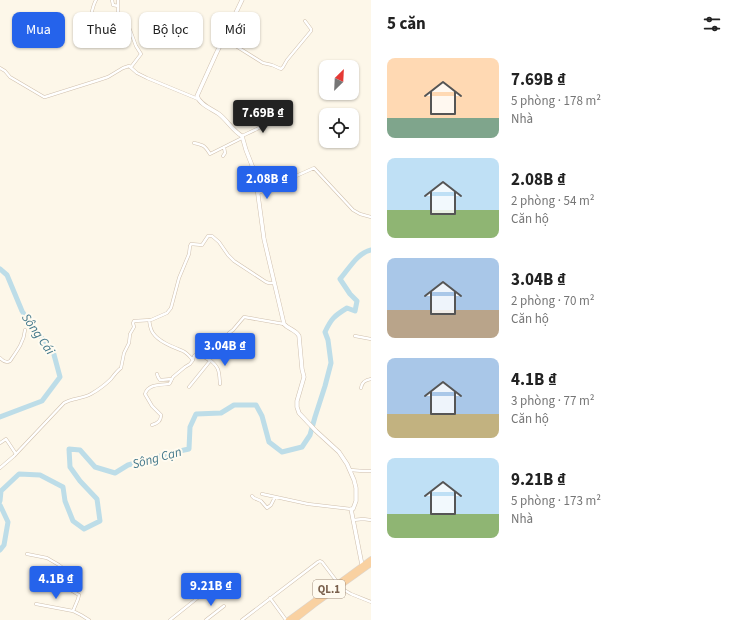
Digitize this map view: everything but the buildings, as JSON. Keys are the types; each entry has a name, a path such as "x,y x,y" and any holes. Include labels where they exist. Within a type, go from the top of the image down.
{"highway":[{"name":"QL.1","path":"295,620 371,559"},
{"name":"QL.1","path":"287,620 371,564"}],"street":[{"path":"91,12 96,0"},
{"path":"112,0 114,5 118,6"},
{"path":"118,0 118,15 127,22 140,54 131,67"},
{"path":"236,12 242,0"},
{"path":"239,48 263,63 281,69 311,31 305,21"},
{"path":"198,99 197,96 199,90 218,48"},
{"path":"0,68 10,77 46,97 103,78 126,66 131,67 137,73 147,78 198,99 220,114 242,137 253,167 264,238 284,324"},
{"path":"194,143 204,146 210,154 278,117"},
{"path":"223,156 226,153 224,147"},
{"path":"258,193 314,168 353,210 371,217"},
{"path":"0,468 16,454 64,403 90,395 105,385 122,367 124,353 129,343 130,334 134,327 134,320 149,320 157,318 167,313 171,308 178,278 189,254 190,245 202,245 209,235 219,242 228,255 240,266 266,282 274,283"},
{"path":"189,386 210,360 218,343 226,338 244,317 284,324 297,333 299,336 304,377 297,401 297,407 299,413 305,420 339,452 350,470 354,480 356,493 356,501 354,507 351,509"},
{"path":"149,320 150,327 156,336 164,342 185,352 193,360"},
{"path":"0,358 4,361 10,361 17,352 25,330"},
{"path":"355,336 371,338"},
{"path":"152,425 160,421 161,415 152,406 145,394 148,388 169,384 172,379 190,364 194,356 199,352 204,358 210,360 218,368 220,374 220,384"},
{"path":"158,374 158,378 160,380 172,379"},
{"path":"361,388 364,381 371,379"},
{"path":"0,443 6,438 16,454"},
{"path":"350,470 371,471"},
{"path":"262,494 308,504 351,509"},
{"path":"252,496 261,501 268,508 275,497"},
{"path":"351,509 362,565"},
{"path":"353,520 371,520"},
{"path":"27,554 52,560 64,569 68,579 67,587 79,595 73,611"},
{"path":"242,620 320,561 338,585 351,594 371,602"},
{"path":"170,620 210,588"},
{"path":"270,598 287,620"},
{"path":"36,604 73,611 89,620"},
{"path":"206,620 224,606"}],"waterway":[{"name":"Sông Cạn","path":"0,501 1,491 19,474 40,475 63,487 65,501 73,521 84,529 100,521 97,499 80,481 70,467 69,449 80,450 95,467 115,473 128,465 189,449 190,427 196,414 221,413 234,405 256,405 262,416 269,442 282,452 302,447 310,435 331,363 328,340 325,332 333,318 339,313 347,308 355,311 357,301 350,294 340,279 357,258 371,250"},
{"name":"Sông Cái","path":"0,269 7,275 22,311 33,328 53,351 60,377 42,401 0,417"},
{"name":"Sông Cạn","path":"0,505 8,522 4,545 0,550"}]}
